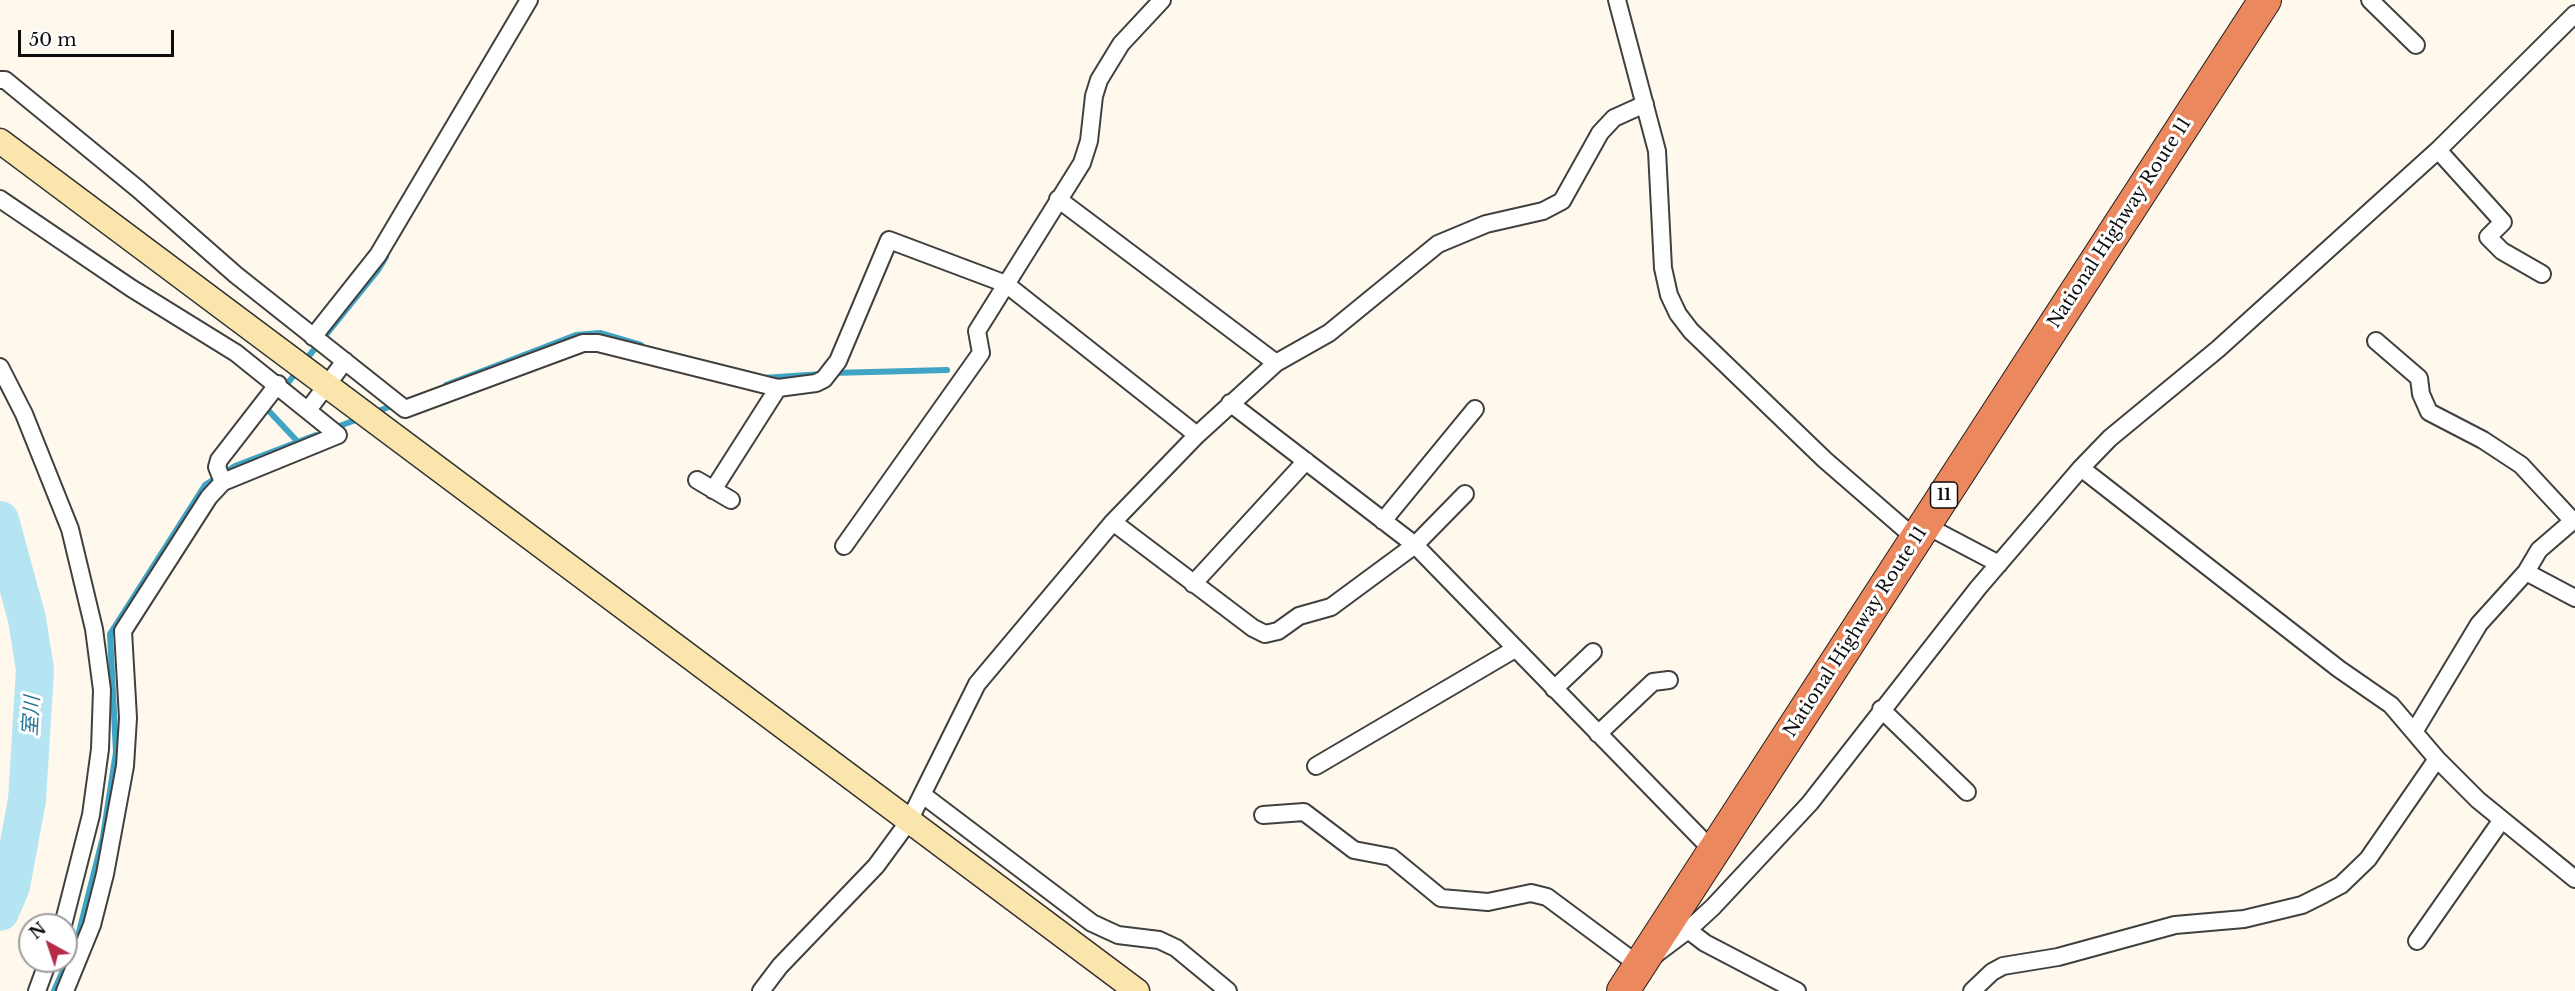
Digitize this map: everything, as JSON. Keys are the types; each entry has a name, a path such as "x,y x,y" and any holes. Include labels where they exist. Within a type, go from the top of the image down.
{"highway":[{"name":"National Highway Route 11","path":"1632,978 2265,0"}],"street":[{"path":"313,337 378,255 527,0"},
{"path":"844,546 981,354 977,331 1085,152 1099,80 1121,45 1162,0"},
{"path":"1617,0 1657,152 1664,268 1669,296 1678,314 1691,331 1825,460 1920,532 1999,564"},
{"path":"2373,1 2416,45"},
{"path":"1263,815 1304,812 1354,850 1391,857 1441,898 1488,902 1531,893 1547,897 1632,978 1688,930 1810,803 1881,709 1999,564 2081,468 2110,438 2218,349 2438,150 2575,14"},
{"path":"0,80 138,189 236,275 405,409 583,343 598,343 778,388 824,379 838,361 889,240 1006,284 1197,435"},
{"path":"761,991 780,966 876,866 909,821 977,684 1113,522 1197,435 1276,363 1329,333 1438,244 1486,224 1543,211 1562,201 1600,133 1614,118 1645,104"},
{"path":"0,141 1137,991"},
{"path":"2438,150 2503,222 2488,237 2502,251 2542,274"},
{"path":"0,199 131,288 236,353 278,384 338,435 223,482 209,498 123,631 128,718 123,776 105,874 92,925 65,991"},
{"path":"1058,199 1276,363"},
{"path":"2376,341 2419,378 2421,394 2429,412 2483,440 2521,465 2574,520 2539,550 2526,572 2480,624 2414,732"},
{"path":"308,410 345,362"},
{"path":"0,367 29,424 70,529 94,629 102,690 100,749 92,815 66,913"},
{"path":"223,482 217,467 219,460 278,384"},
{"path":"713,490 778,388"},
{"path":"1230,403 1415,545 1714,852"},
{"path":"1383,521 1475,409"},
{"path":"1192,584 1306,461"},
{"path":"2081,468 2339,669 2391,705 2437,759 2501,821 2575,879"},
{"path":"697,480 731,500"},
{"path":"1113,522 1192,584 1253,628 1265,634 1278,631 1299,616 1331,607 1415,545 1465,494"},
{"path":"2526,572 2575,598"},
{"path":"1316,766 1515,649"},
{"path":"1554,688 1593,652"},
{"path":"1598,734 1653,682 1668,680"},
{"path":"1881,709 1967,792"},
{"path":"1972,991 1992,972 2003,966 2058,957 2175,925 2244,919 2302,906 2341,885 2368,859 2437,759"},
{"path":"923,795 1092,923 1118,935 1159,940 1176,948 1228,991"},
{"path":"2417,941 2501,821"},
{"path":"1688,930 1705,943 1797,991"},
{"path":"36,991 43,973"}],"waterway":[{"path":"304,362 386,257"},
{"path":"446,385 576,335 600,333 641,345"},
{"path":"284,388 298,370"},
{"path":"832,373 947,370"},
{"path":"763,378 822,374"},
{"path":"270,405 267,409 298,442"},
{"path":"373,413 394,405"},
{"path":"334,428 361,418"},
{"path":"54,991 78,936 103,837 116,752 110,634 205,485 235,466 316,435"},
{"name":"室川","path":"0,520 27,619 35,670 27,800 11,886 0,912"}]}
